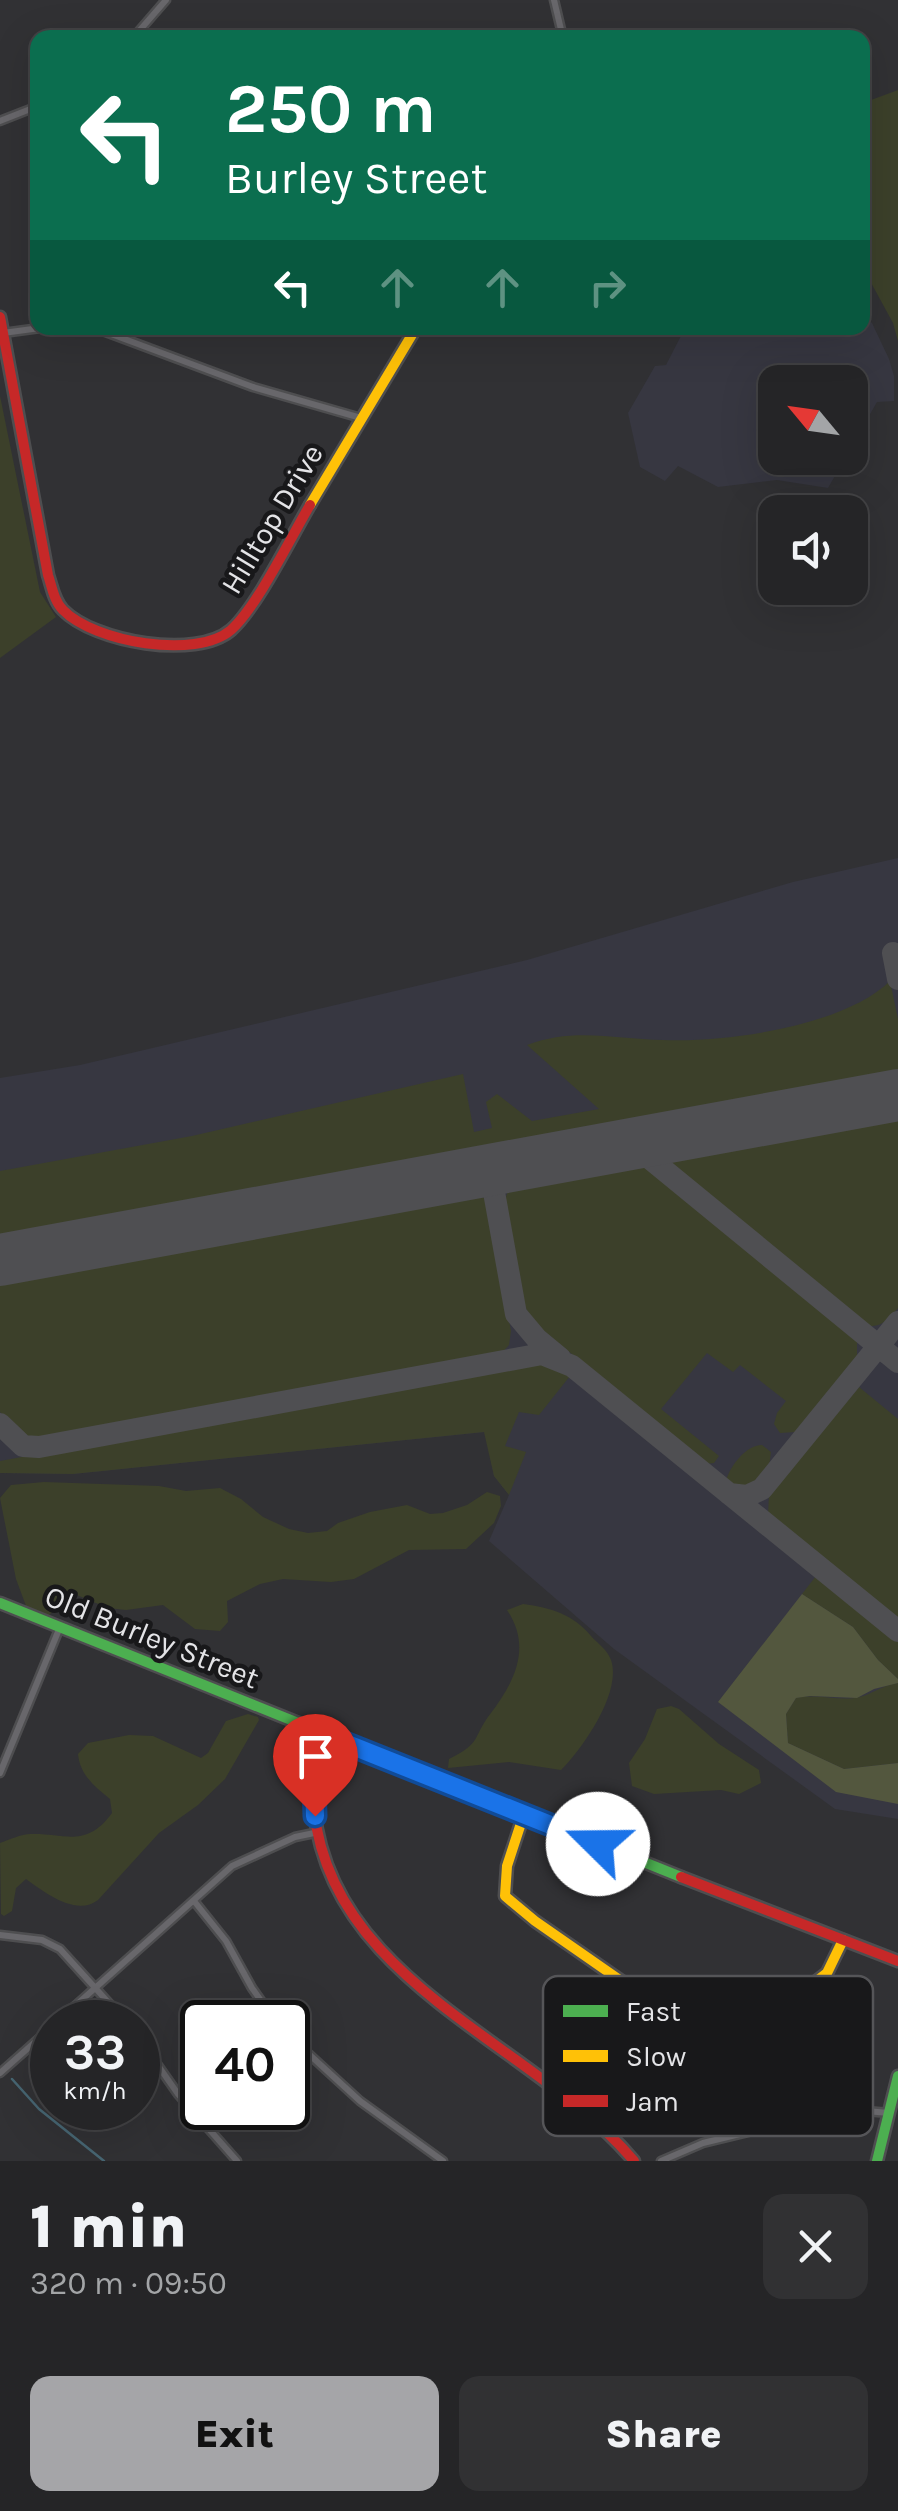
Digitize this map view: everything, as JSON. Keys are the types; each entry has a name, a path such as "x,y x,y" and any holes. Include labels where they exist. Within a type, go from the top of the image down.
{"street":[{"path":"140,30 166,0"},
{"path":"554,0 561,30"},
{"path":"0,122 30,109"},
{"name":"Hilltop Drive","path":"0,317 56,602 77,622 117,635 184,646 212,642 232,630 412,335"},
{"path":"3,334 30,330"},
{"path":"114,335 252,387 361,418"},
{"name":"Old Burley Street","path":"0,1603 898,1961"},
{"path":"0,1773 60,1627"},
{"path":"320,1733 314,1783 320,1832 350,1907 387,1960 447,2012 543,2080"},
{"path":"524,1814 504,1877 505,1896 615,1976"},
{"path":"82,2000 247,1857 295,1837 320,1832"},
{"path":"194,1901 226,1941 260,2000"},
{"path":"0,1934 51,1943 75,1963 107,2000"},
{"path":"823,1976 842,1940"},
{"path":"0,2073 30,2046"},
{"path":"310,2056 348,2091 443,2161"},
{"path":"160,2068 238,2161"},
{"path":"877,2161 898,2076"},
{"path":"873,2111 889,2113"},
{"path":"612,2136 634,2161"},
{"path":"661,2161 731,2136"}],"shaded area":[{"path":"870,322 889,359 894,401 877,402 868,418 868,365 758,365 758,475 835,475 828,488 777,480 718,487 678,466 665,481 640,467 628,413 655,366 666,365 681,335 870,335"},
{"path":"898,858 898,1819 835,1809 614,1649 489,1541 509,1495 494,1476 485,1432 73,1474 0,1473 0,1078 80,1065 527,960 793,882"}],"green space":[{"path":"898,90 898,341 893,323 870,281 870,100"},
{"path":"0,396 40,592 56,617 0,658"},
{"path":"890,981 898,1019 898,1073 890,1077 0,1241 0,1171 192,1136 463,1074 474,1132 492,1128 486,1102 497,1094 532,1121 599,1109 527,1045 578,1035 689,1040 750,1035 844,1010"},
{"path":"898,1114 898,1308 877,1325 860,1322 669,1164 674,1155"},
{"path":"633,1161 650,1168 857,1339 857,1357 795,1432 780,1433 774,1424 786,1401 740,1365 733,1372 707,1353 661,1409 719,1456 714,1463 705,1464 533,1322 522,1301 505,1201 508,1190 516,1183"},
{"path":"471,1191 484,1198 488,1208 511,1331 509,1345 500,1355 32,1440 20,1436 0,1412 0,1278"},
{"path":"544,1361 570,1376 539,1415 519,1412 505,1446 526,1452 509,1495 494,1476 484,1432 73,1474 0,1473 0,1461"},
{"path":"859,1387 898,1419 898,1621 768,1515 769,1495"},
{"path":"762,1445 771,1452 769,1467 748,1488 732,1487 726,1481 735,1463 745,1452"},
{"path":"44,1482 159,1486 186,1491 220,1488 263,1517 308,1533 327,1531 370,1512 407,1505 430,1514 443,1513 467,1505 487,1492 500,1496 501,1506 494,1523 466,1549 409,1550 354,1579 283,1579 260,1584 227,1601 228,1622 220,1631 195,1629 163,1605 108,1608 72,1593 49,1615 32,1622 16,1579 0,1498 11,1485"},
{"path":"816,1576 898,1642 898,1679 853,1627 802,1594"},
{"path":"802,1594 853,1627 898,1683 857,1698 796,1698 786,1714 788,1743 844,1769 898,1763 898,1804 836,1792 718,1702"},
{"path":"523,1604 569,1617 605,1650 613,1673 606,1703 580,1748 561,1770 509,1762 448,1768 449,1759 475,1739 513,1676 518,1637 507,1610"},
{"path":"898,1683 898,1763 844,1769 788,1743 786,1714 796,1698 852,1698"},
{"path":"671,1706 759,1770 761,1783 739,1794 721,1790 654,1794 632,1786 629,1763 645,1739 657,1709"},
{"path":"248,1714 259,1720 225,1779 198,1805 159,1833 98,1900 89,1905 70,1904 26,1879 16,1888 12,1911 1,1914 0,1843 27,1834 84,1835 112,1813 110,1799 89,1780 79,1761 78,1754 88,1743 129,1735 153,1736 201,1758 208,1753 226,1721"}],"waterway":[{"path":"12,2079 39,2109 104,2161"}],"taxiway":[{"path":"893,953 898,979"},
{"path":"631,1143 898,1362"},
{"path":"490,1170 516,1314 560,1358"},
{"path":"729,1494 747,1496 762,1489 898,1322"},
{"path":"0,1424 23,1446 39,1447 542,1354 572,1366 898,1631"}],"runway":[{"path":"0,1260 898,1095"}],"traffic: fast":[{"path":"0,1603 681,1877"},
{"path":"877,2161 898,2076"}],"traffic: slow":[{"path":"310,505 412,335"},
{"path":"524,1814 507,1866 505,1896 614,1976"},
{"path":"823,1976 843,1940"}],"traffic: jam":[{"path":"0,317 48,575 60,606 78,621 97,631 146,643 194,644 215,639 231,630 252,605 310,505"},
{"path":"319,1733 314,1809 329,1870 357,1921 397,1966 443,2006 543,2080"},
{"path":"681,1877 898,1961"},
{"path":"610,2136 634,2161"}],"route":[{"path":"315,1816 320,1733 598,1844"}]}
